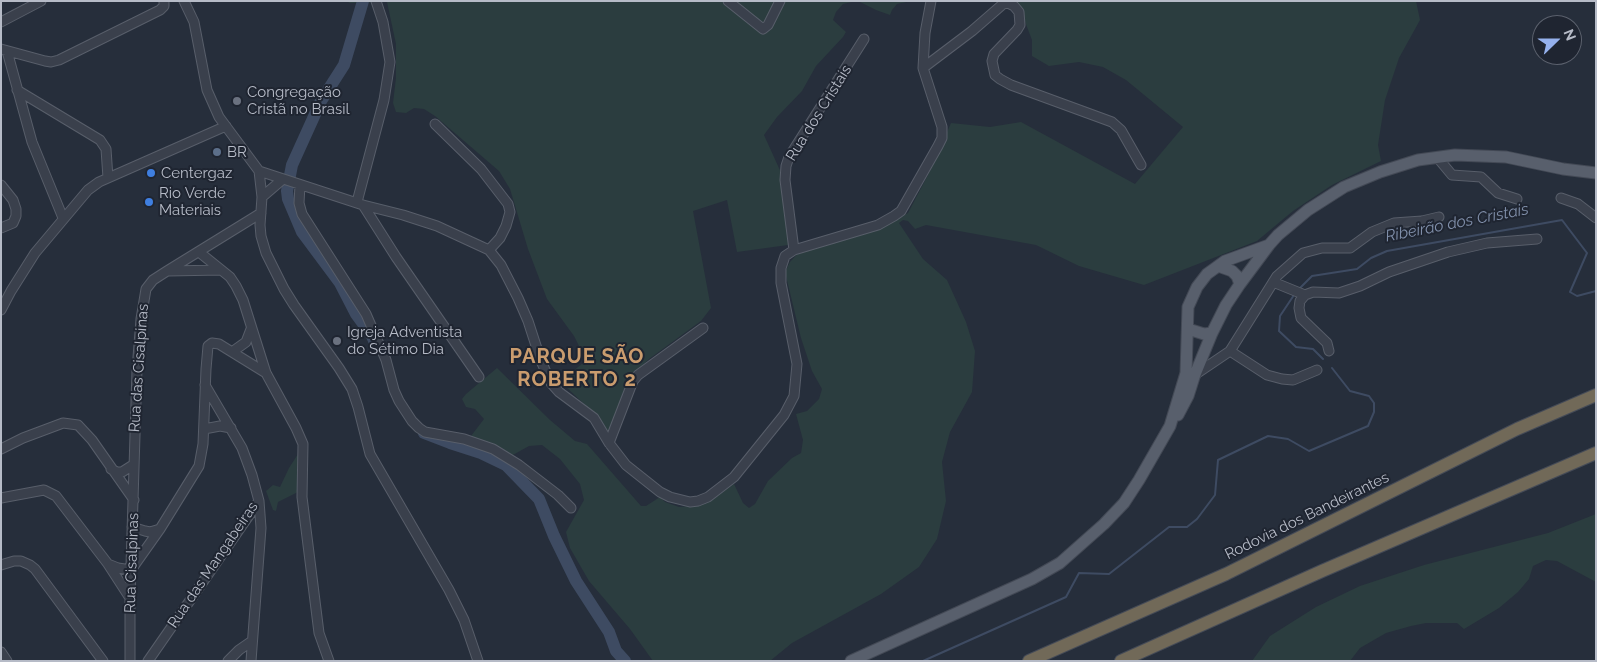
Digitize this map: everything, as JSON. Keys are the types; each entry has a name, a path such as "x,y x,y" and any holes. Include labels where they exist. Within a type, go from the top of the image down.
{"highway":[{"name":"Rodovia dos Bandeirantes","path":"1029,661 1226,574 1517,429 1596,394"},
{"path":"1120,661 1596,453"}],"main road":[{"path":"851,661 1006,592 1060,562 1095,532 1124,503 1184,406 1210,338 1226,305 1240,284 1269,245 1302,215 1344,187 1380,172 1418,160 1470,155 1506,157 1563,169 1596,173"},
{"path":"1170,426 1186,373 1188,307 1197,287 1207,274 1218,266 1237,256 1269,245"},
{"path":"1218,266 1232,271 1240,284"},
{"path":"1188,329 1210,338"}],"street":[{"path":"1,22 41,1"},
{"path":"4,50 45,61 59,60 160,10 164,6 164,1"},
{"path":"184,1 194,22 207,90 219,116 258,171 262,196 261,236 274,270 294,305 352,389 370,454 449,590 464,620 478,661"},
{"path":"376,1 383,22 390,62 384,100 360,204 479,378"},
{"path":"728,1 763,29 767,27 780,1"},
{"path":"258,171 360,204 437,226 489,250 501,265 528,320 541,361 552,383 559,392 594,418 609,443 626,465 654,488 670,497 698,502 708,497 734,477 784,414 794,396 797,364 781,283 781,268 785,256 794,250 878,225 901,211 942,138 940,115 928,87 923,68 925,33 931,1"},
{"path":"923,68 972,32 1003,4 1008,3 1019,12 1020,25 994,54 992,61 996,75 1011,85 1112,122 1121,130 1141,165"},
{"name":"Rua dos Cristais","path":"794,250 785,180 786,166 794,148 830,95 864,39"},
{"path":"4,50 32,142 63,218"},
{"path":"17,90 100,140 106,150 108,178"},
{"path":"435,124 482,169 508,204 510,212 506,226 500,238 489,250"},
{"path":"1,310 35,253 88,190 108,178 226,126"},
{"path":"1437,157 1452,175 1481,177 1498,192 1517,200"},
{"path":"262,196 284,180"},
{"path":"298,184 299,203 302,214 312,233 355,294 366,314 386,360 398,401 412,421 426,432 464,439 493,449 519,465 558,495 571,508"},
{"path":"1,185 13,200 16,210 14,223 1,228"},
{"path":"1561,198 1578,204 1596,218"},
{"name":"Rua das Cisalpinas","path":"133,465 137,370 144,298 149,284 261,213"},
{"path":"1196,374 1227,352 1277,276 1303,253 1312,249 1350,248 1372,232 1394,223 1422,221 1439,216"},
{"path":"1329,351 1327,343 1301,318 1298,308 1305,295 1313,292 1339,293 1360,286 1389,272 1456,250 1500,241 1537,239"},
{"path":"200,252 230,277 236,286 243,300 266,373 296,428 302,444 302,497 318,623 324,648 330,661"},
{"path":"168,271 221,270"},
{"path":"1274,282 1305,295"},
{"path":"609,443 633,381 638,375 704,328"},
{"path":"232,352 246,342 251,329"},
{"path":"1210,338 1216,351 1227,352 1267,375 1293,380 1317,370"},
{"path":"108,564 131,570 160,529 199,466 204,429 208,346 215,343 266,373"},
{"name":"Rua das Mangabeiras","path":"148,661 259,501 248,462 232,428 205,385"},
{"path":"1,449 23,438 63,423 78,425 134,500"},
{"path":"204,429 220,426 232,428"},
{"path":"112,469 122,472 133,465"},
{"name":"Rua Cisalpinas","path":"130,661 130,598 134,500 133,465"},
{"path":"1,498 44,490 56,496 108,564 130,598"},
{"path":"251,661 261,528 259,501"},
{"path":"132,526 150,532 160,529"},
{"path":"1,565 21,561 35,569 102,661"},
{"path":"228,661 252,641"},
{"path":"1,652 7,661"}],"shaded area":[{"path":"346,1 856,1 843,4 836,12 833,20 846,32 816,66 802,91 777,117 764,135 783,177 791,242 788,245 737,252 727,200 693,211 711,308 701,321 649,359 627,381 613,421 609,430 606,431 583,403 564,385 562,380 583,363 585,358 574,336 547,299 528,249 510,189 499,171 435,116 424,109 414,108 406,113 396,112 393,103 396,78 396,44 387,2 350,3"},
{"path":"858,1 911,1 897,4 890,15"},
{"path":"1010,1 1416,1 1420,20 1399,58 1385,100 1378,145 1381,161 1332,185 1293,211 1257,241 1144,285 1079,266 1036,245 926,225 915,229 908,221 903,220 899,223 923,259 947,280 966,322 975,351 972,392 950,432 942,462 946,501 937,539 919,567 881,594 792,643 770,661 653,661 630,629 589,581 570,548 566,532 584,500 580,484 560,459 542,445 529,446 511,456 471,436 484,419 475,409 466,407 462,399 497,368 550,420 575,441 587,444 641,506 646,506 660,497 665,502 679,507 693,506 714,498 734,484 743,503 749,508 755,504 768,481 792,458 801,453 803,440 796,414 807,411 819,399 822,389 812,371 801,338 785,272 790,262 801,250 888,223 908,213 929,173 951,123 990,127 1021,122 1135,184 1183,127 1126,80 1103,67 1079,62 1049,66 1032,56 1032,40 1024,19"},
{"path":"298,454 300,491 278,502 276,511 273,510 266,491 273,485 280,487"},
{"path":"1596,514 1596,582 1557,561 1546,560 1533,566 1529,579 1518,592 1499,608 1464,629 1457,623 1426,623 1386,633 1360,648 1350,661 1252,661 1270,636 1316,607 1360,586 1424,565 1548,533"}],"waterway":[{"name":"Ribeirão dos Cristais","path":"363,1 344,65 321,101 292,165 287,191 288,199 302,232 340,283 356,314 372,336 376,345"},
{"name":"Ribeirão dos Cristais","path":"1299,289 1312,276 1357,269 1371,258 1387,251 1562,220 1587,253 1570,292 1577,296 1596,291"},
{"name":"Ribeirão dos Cristais","path":"1294,295 1280,316 1279,331 1296,347 1313,349 1323,359"},
{"name":"Ribeirão dos Cristais","path":"923,661 1066,597 1079,573 1109,574 1169,527 1187,527 1197,519 1215,495 1218,460 1268,436 1288,439 1309,451 1368,426 1374,412 1374,403 1369,396 1350,391 1332,368"},
{"name":"Ribeirão dos Cristais","path":"424,433 481,453 506,465 539,499 554,536 576,581 609,632 616,651 625,661"}],"place":[{"name":"Congregação Cristã no Brasil","path":"237,101"},
{"name":"BR","path":"217,152"},
{"name":"Centergaz","path":"151,173"},
{"name":"Rio Verde Materiais","path":"149,202"},
{"name":"Igreja Adventista do Sétimo Dia","path":"337,341"}],"district":[{"name":"PARQUE SÃO ROBERTO 2","path":"577,368"}]}
